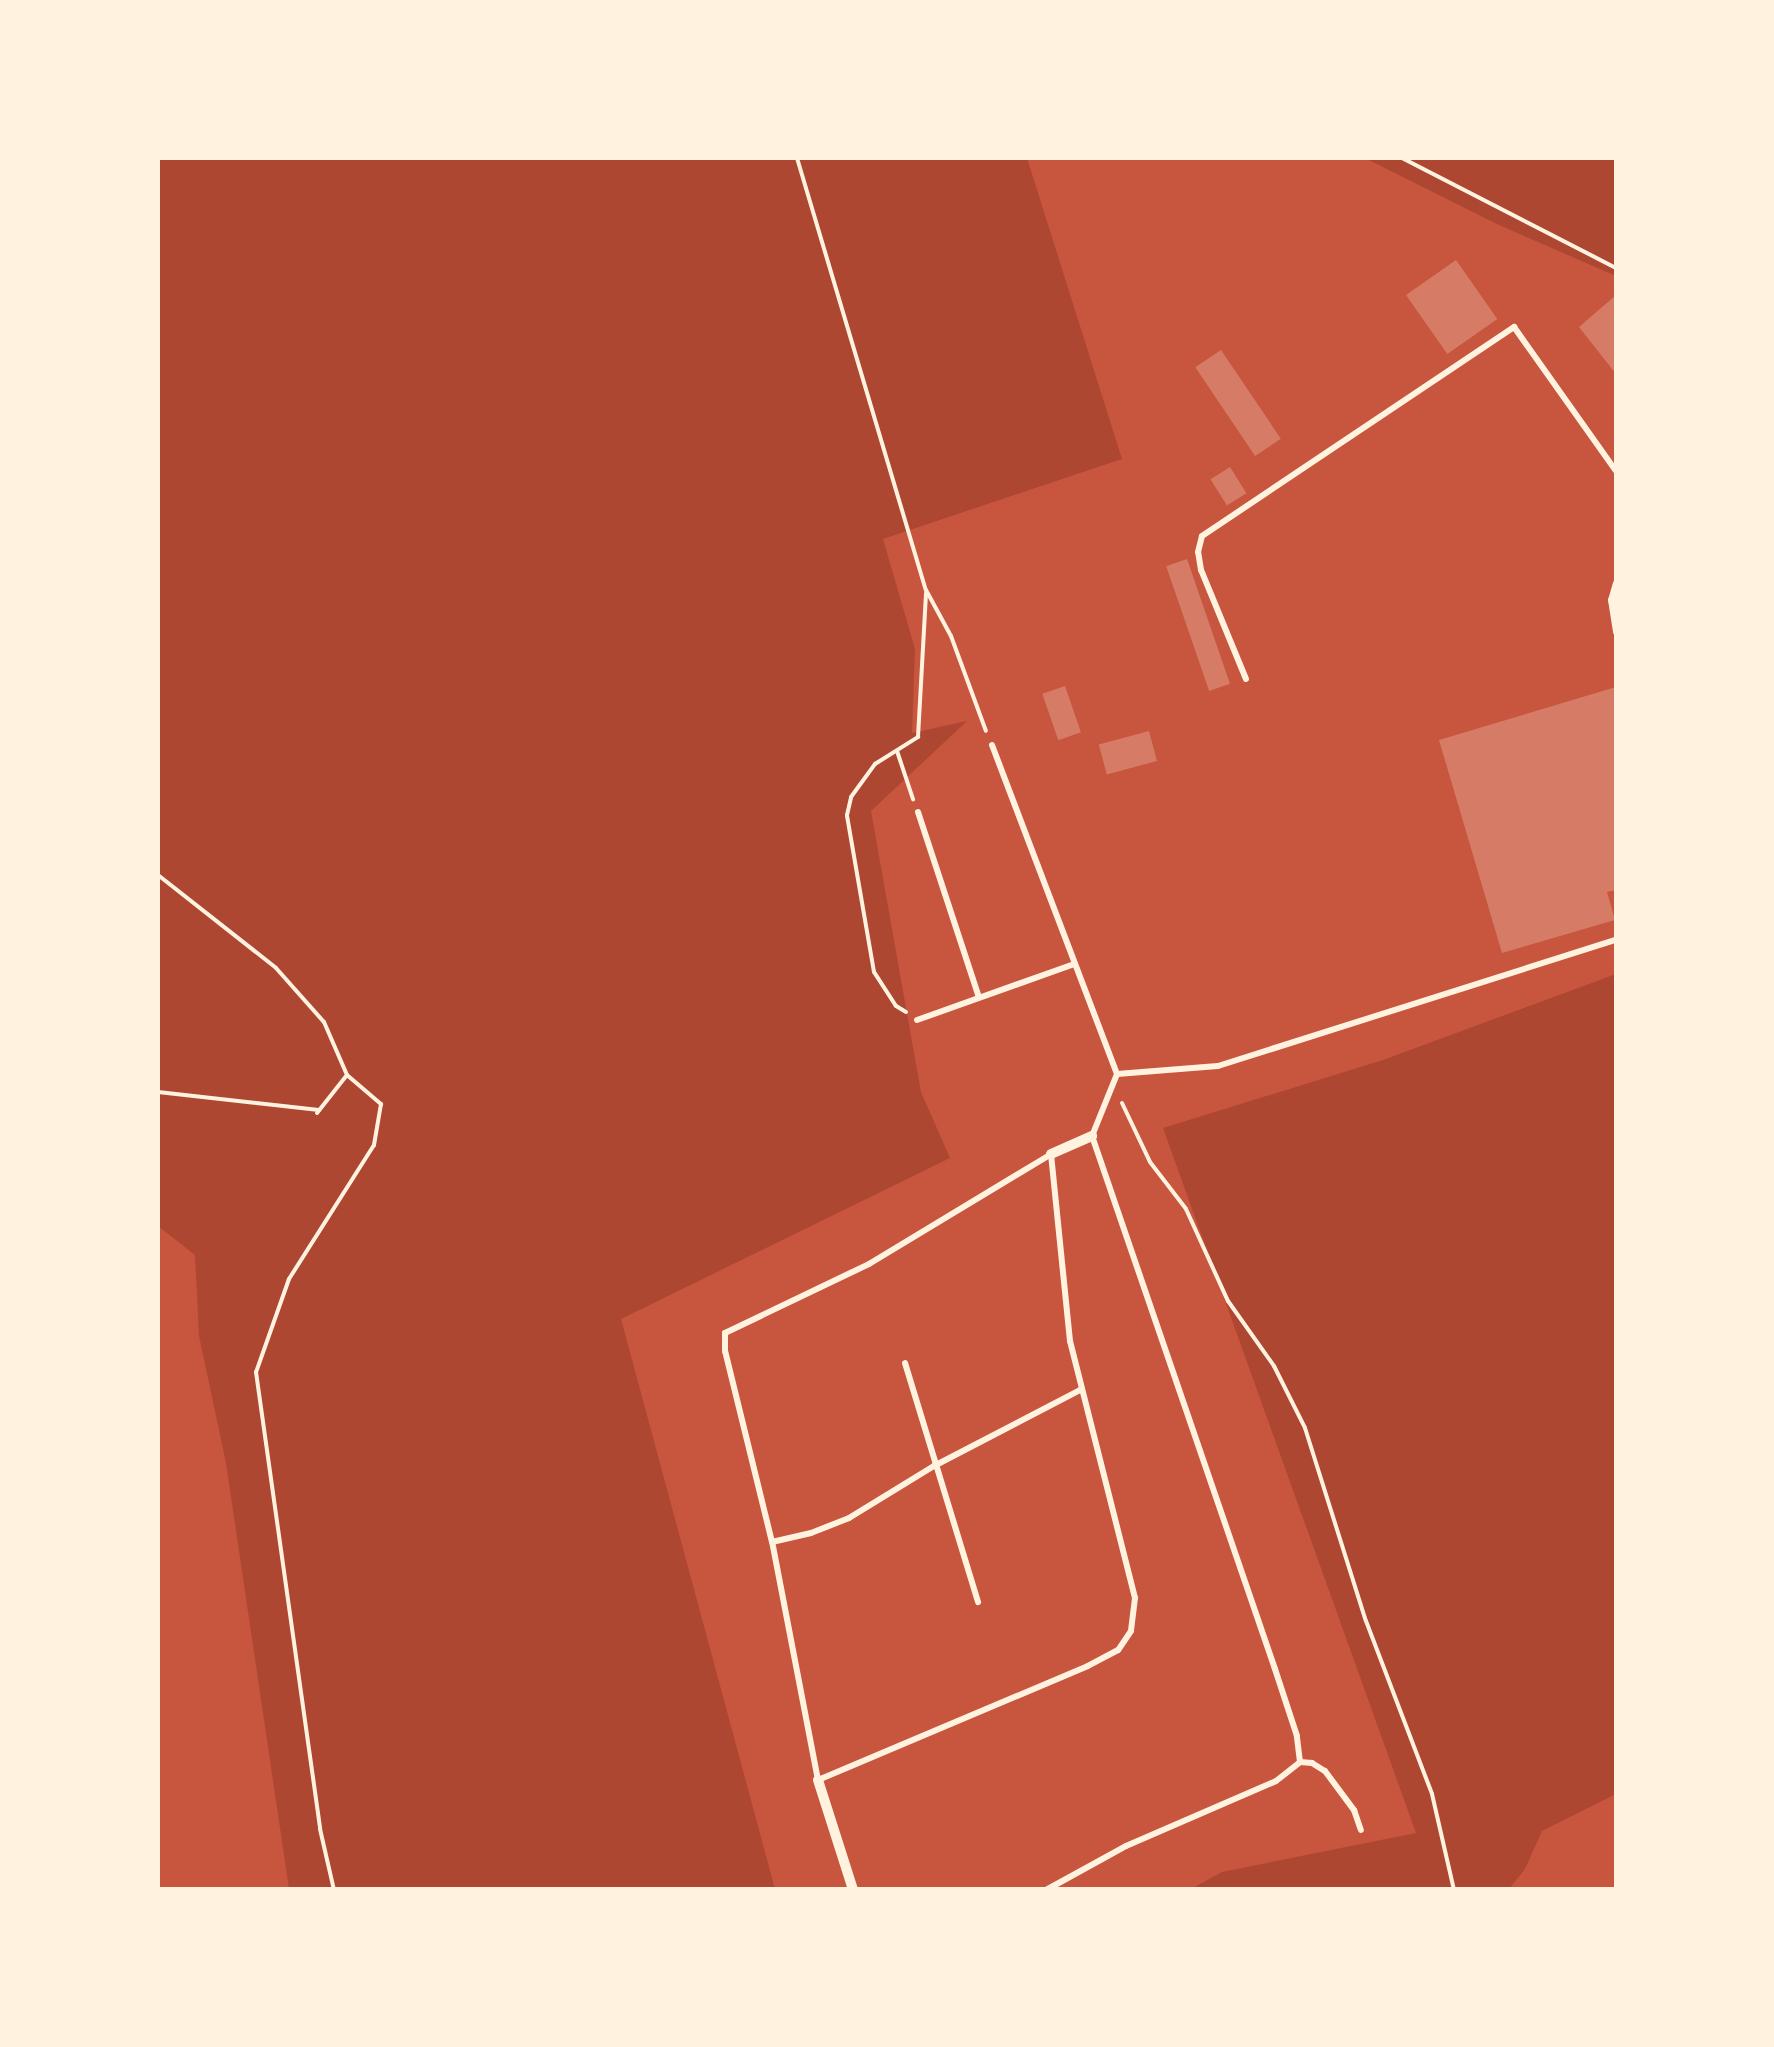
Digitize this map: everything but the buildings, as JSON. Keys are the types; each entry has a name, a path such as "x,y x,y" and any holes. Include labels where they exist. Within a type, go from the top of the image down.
{"street":[{"path":"1051,1154 1092,1136"},
{"path":"818,1780 852,1890"}],"lane":[{"path":"1246,679 1201,570 1198,552 1202,536 1514,327 1616,471"},
{"path":"1616,582 1611,600 1616,633"},
{"path":"992,746 1117,1074 1092,1136 1292,1720 1300,1762"},
{"path":"918,812 979,997"},
{"path":"1117,1074 1218,1066 1616,940"},
{"path":"917,1020 1074,964"},
{"path":"1051,1154 1054,1210 1080,1390 1135,1598 1131,1631 1125,1642 1088,1666 818,1780 772,1542 726,1351 726,1332 869,1264 1051,1154"},
{"path":"905,1364 978,1602"},
{"path":"772,1542 849,1518 934,1466 1080,1390"},
{"path":"1046,1890 1126,1846 1276,1781 1300,1762 1312,1763 1324,1771 1348,1801 1361,1830"}],"path":[{"path":"797,158 885,466 926,590 951,636 992,746"},
{"path":"1402,158 1616,268"},
{"path":"917,1020 896,1006 874,972 848,834 851,797 876,764 918,736 926,590"},
{"path":"896,750 908,784"},
{"path":"158,875 276,968 324,1022 347,1075 381,1104 374,1145 289,1279 256,1372 320,1830 334,1890"},
{"path":"1117,1074 1119,1098 1150,1162 1186,1209 1228,1301 1274,1366 1305,1428 1366,1621 1432,1794 1454,1890"},
{"path":"158,1092 318,1111 347,1075"}],"shaded area":[{"path":"158,158 1027,158 1122,459 883,539 915,649 912,733 967,721 871,811 921,1092 950,1158 621,1319 775,1889 289,1889 226,1463 199,1336 195,1255 158,1226"},
{"path":"1365,158 1616,158 1616,276 1499,225"},
{"path":"1616,974 1616,1794 1542,1831 1525,1869 1509,1889 1191,1889 1222,1872 1416,1833 1163,1128 1383,1060"}]}
